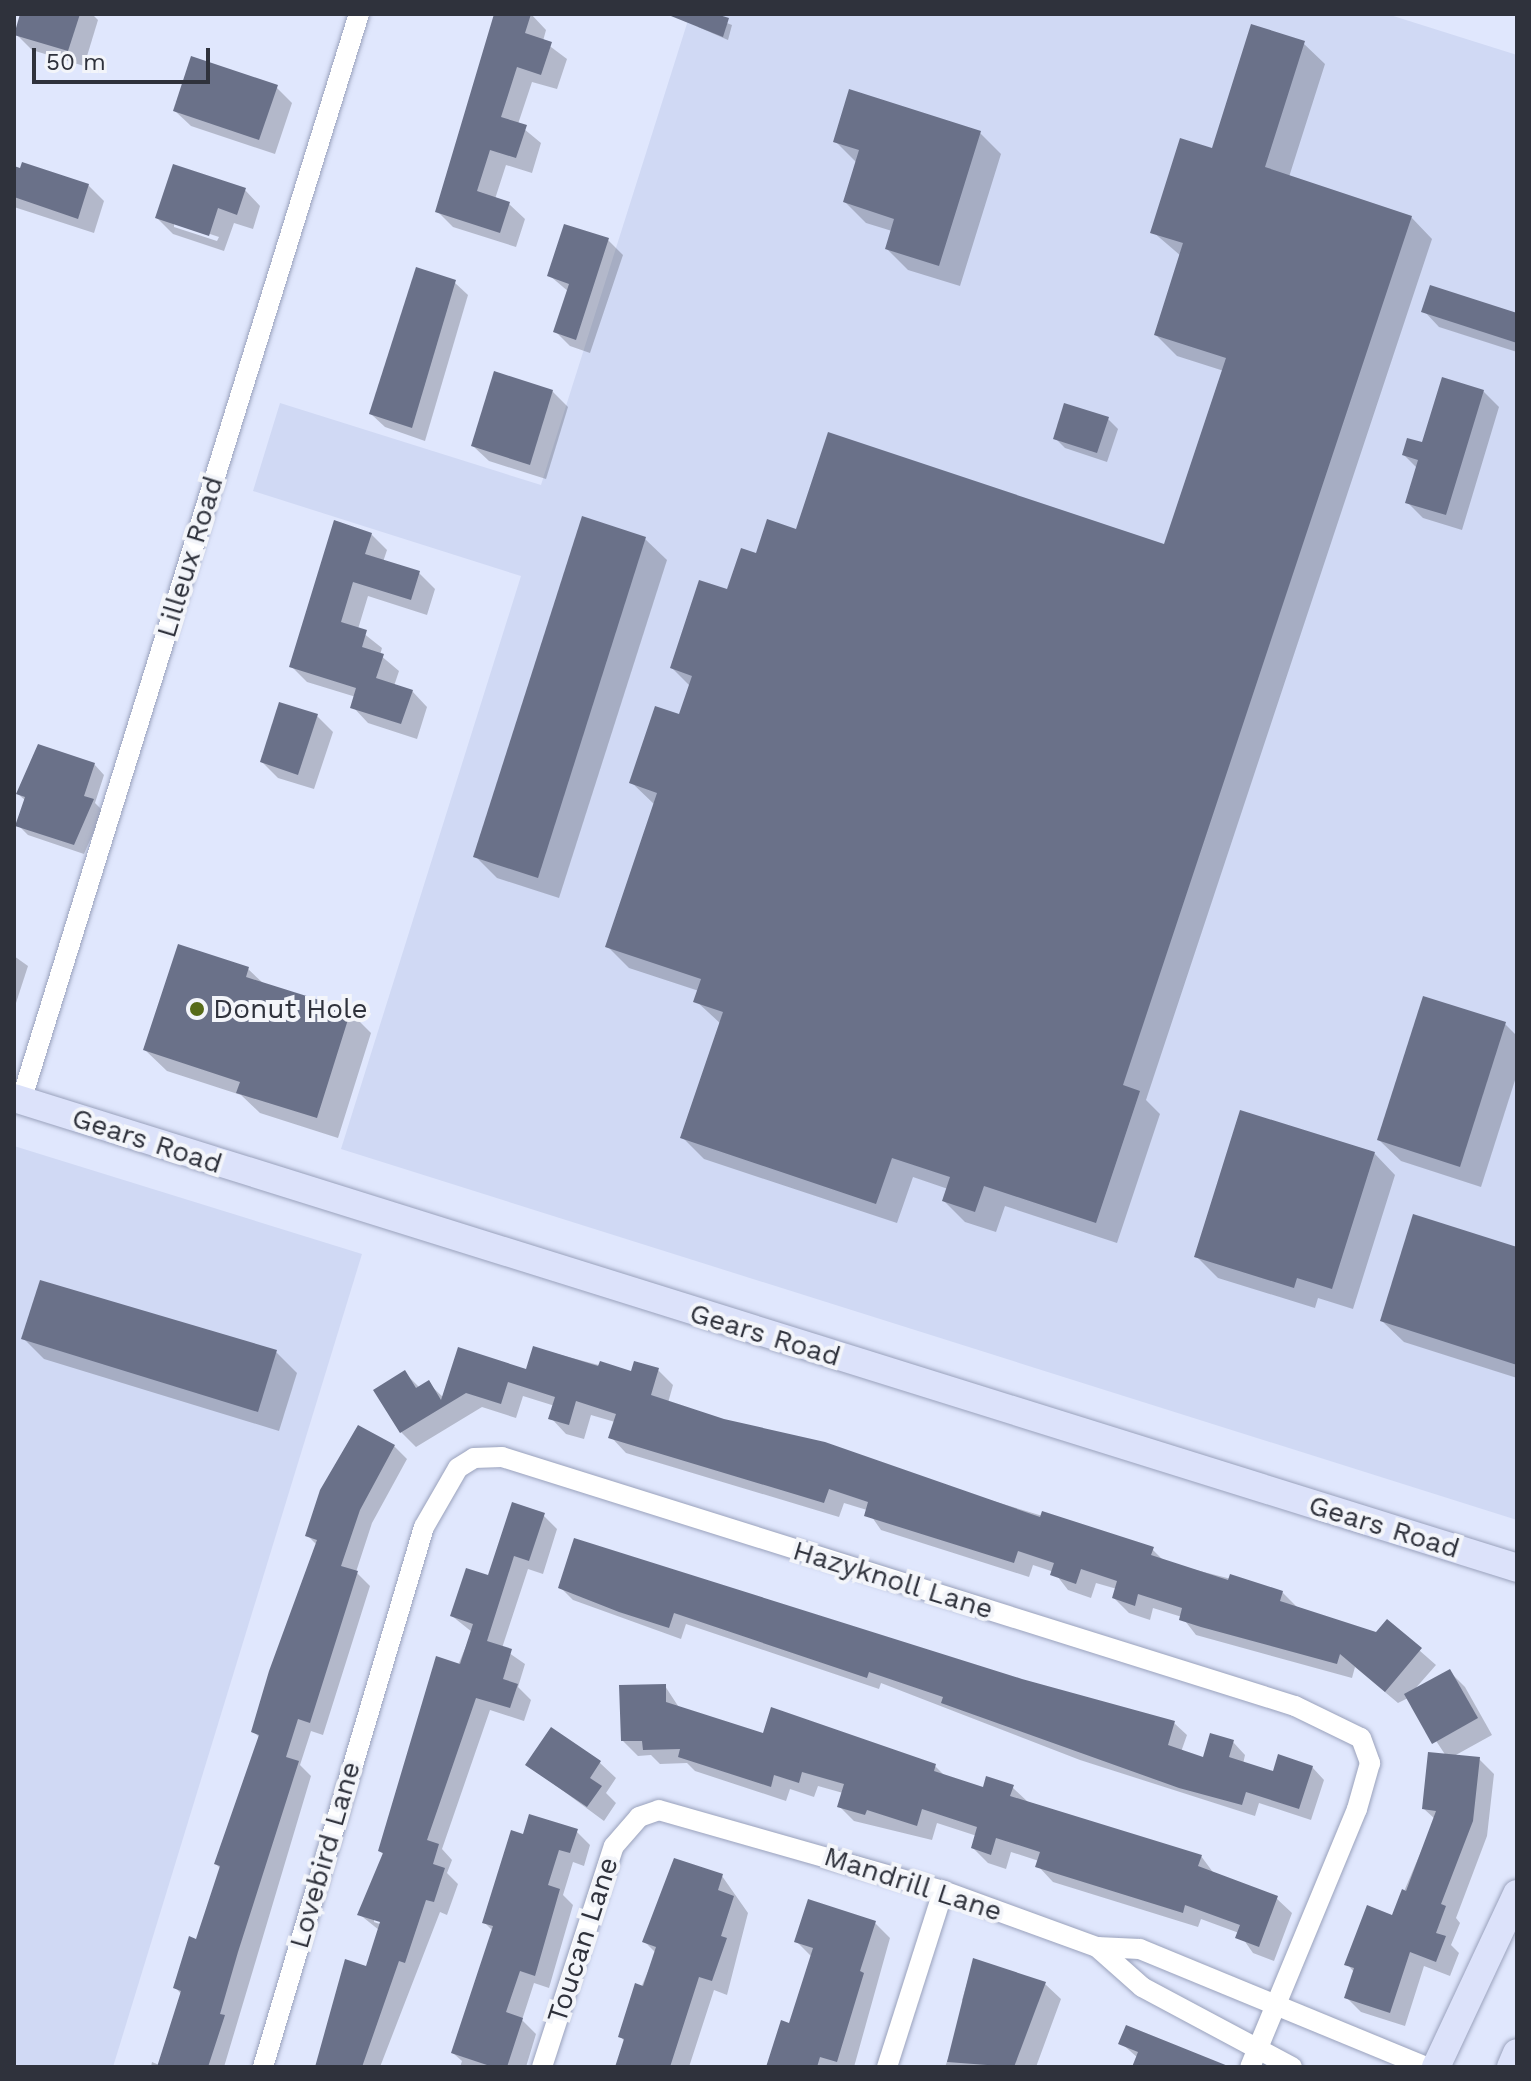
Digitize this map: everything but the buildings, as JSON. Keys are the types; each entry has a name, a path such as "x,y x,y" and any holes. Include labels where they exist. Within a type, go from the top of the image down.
{"main road":[{"name":"Gears Road","path":"17,1100 1517,1568"},
{"path":"1436,2067 1517,1894"},
{"path":"1511,2067 1517,2053"}],"street":[{"name":"Lilleux Road","path":"17,1100 359,14"},
{"name":"Hazyknoll Lane","path":"387,1642 424,1527 441,1491 458,1468 474,1458 502,1457 1320,1715 1361,1738 1370,1763 1328,1880 1253,2060"},
{"name":"Lovebird Lane","path":"263,2067 387,1642"},
{"name":"Toucan Lane","path":"542,2067 614,1846 639,1817 659,1810 728,1826"},
{"name":"Mandrill Lane","path":"728,1826 943,1891 1097,1947 1140,1949 1278,2003 1427,2067"},
{"path":"887,2067 943,1891"},
{"name":"Mandrill Lane","path":"1097,1947 1142,1987 1253,2060 1292,2067"}],"shaded area":[{"path":"690,14 1387,14 1517,55 1517,1520 341,1149 521,576 253,491 280,403 541,485"},
{"path":"14,1146 362,1254 113,2067 14,2067"}],"place":[{"name":"Donut Hole","path":"197,1009"}]}
